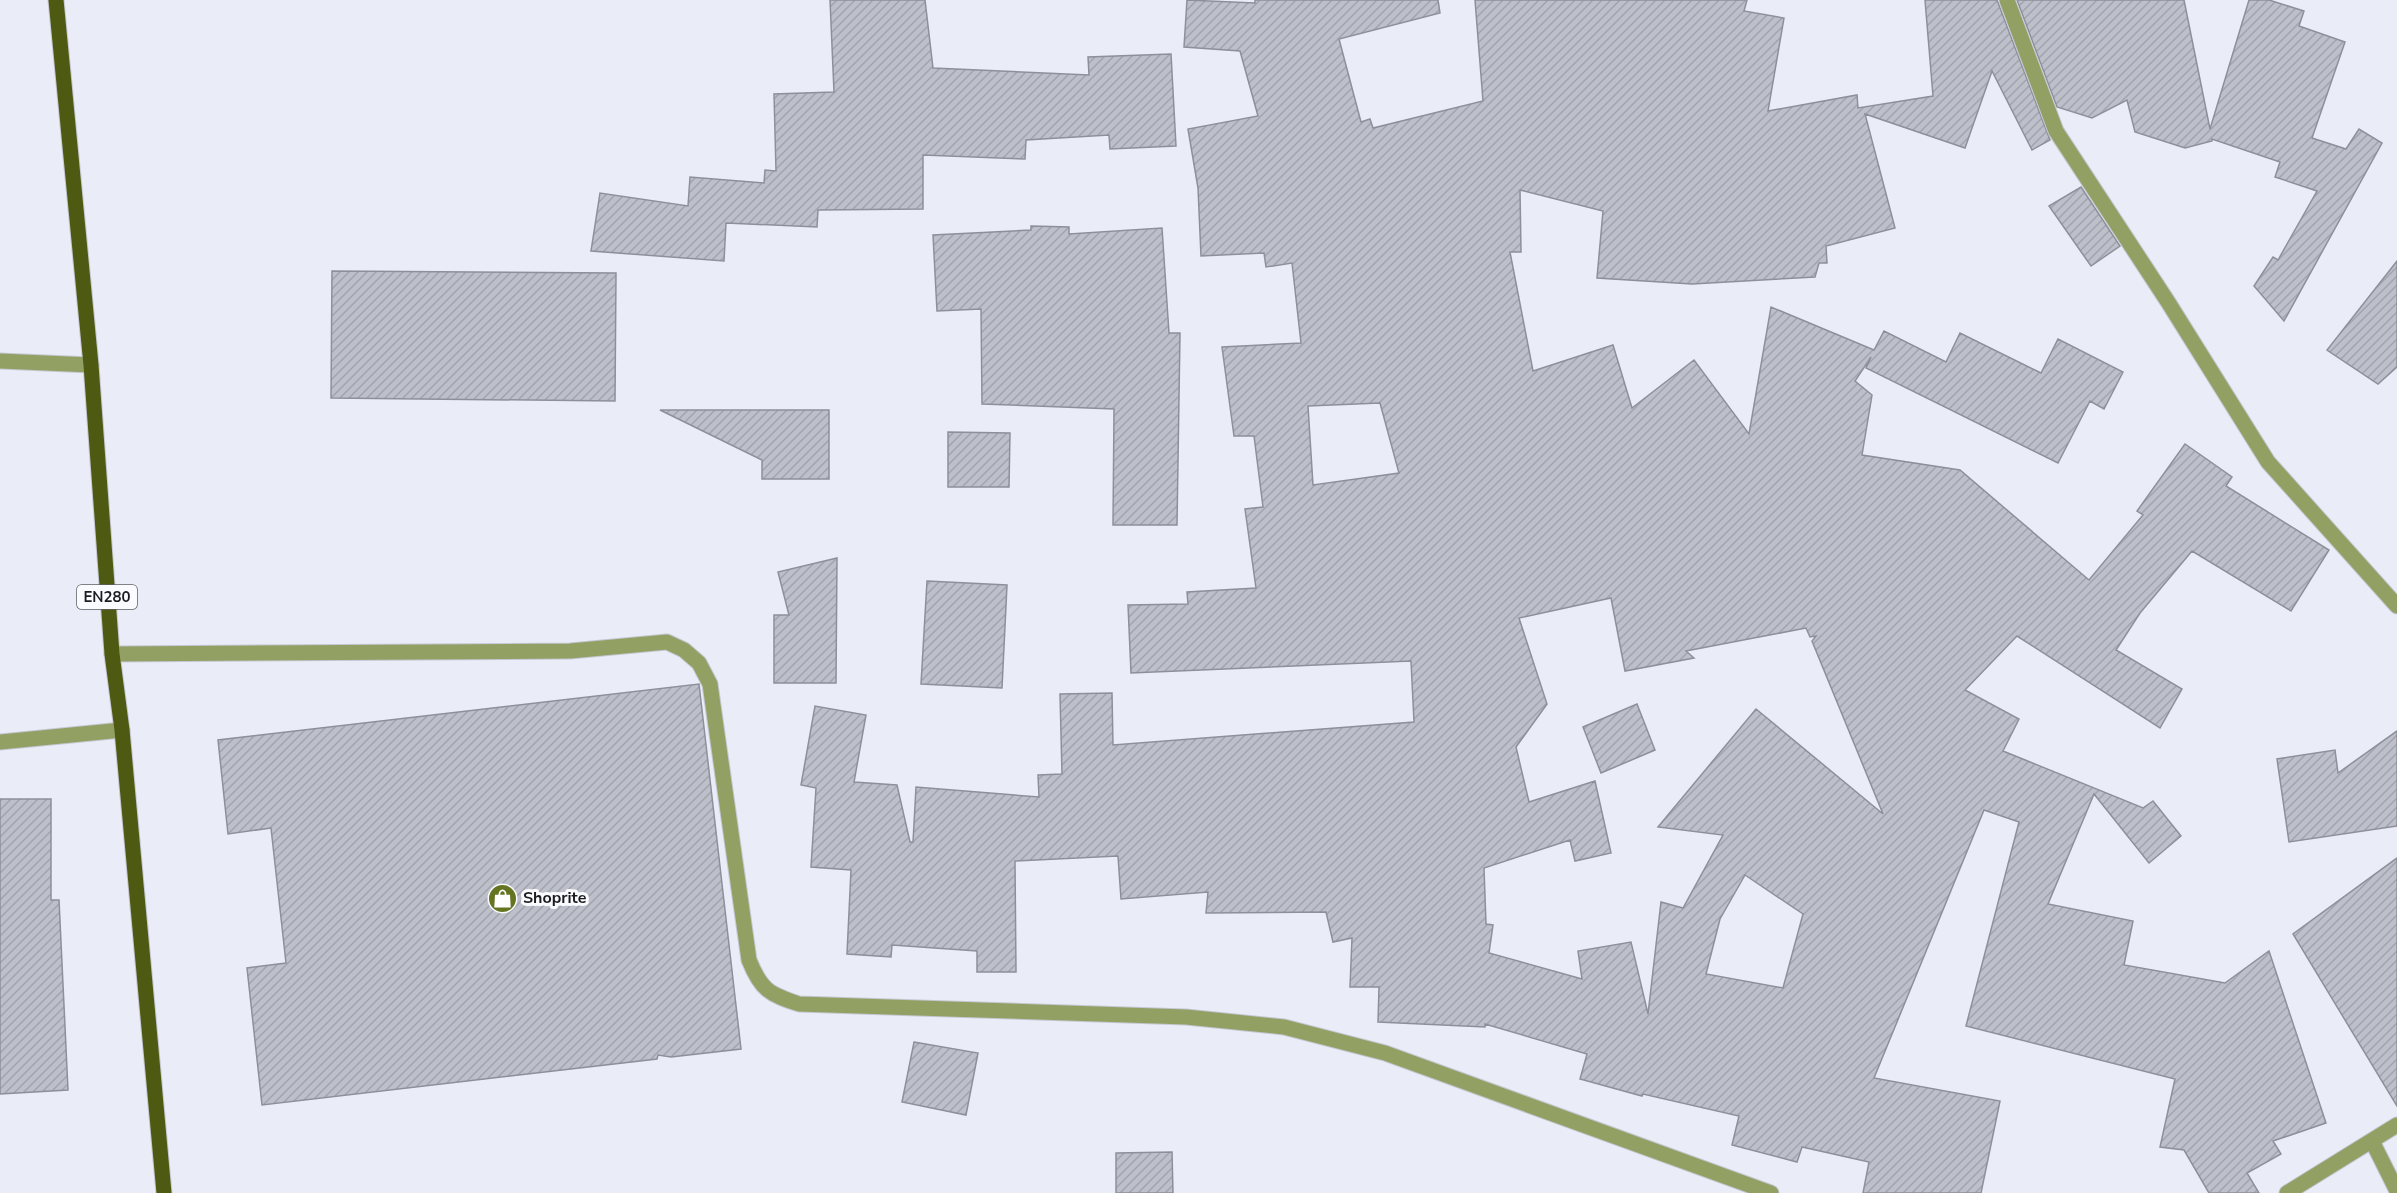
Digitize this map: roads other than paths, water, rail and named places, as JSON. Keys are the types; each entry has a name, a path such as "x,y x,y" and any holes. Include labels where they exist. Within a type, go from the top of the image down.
{"main road":[{"name":"EN280","path":"56,0 91,365 111,654 122,730 164,1193"}],"street":[{"path":"2007,0 2056,130 2168,302 2268,462 2397,606"},
{"path":"0,362 91,365"},
{"path":"111,654 570,651 666,642 684,650 699,663 710,684 749,960 757,980 772,995 799,1004 1186,1017 1284,1027 1384,1053 1771,1193"},
{"path":"0,742 122,730"},
{"path":"2287,1193 2397,1125"},
{"path":"2372,1141 2397,1191"}],"place":[{"name":"Shoprite","path":"502,898"}]}
